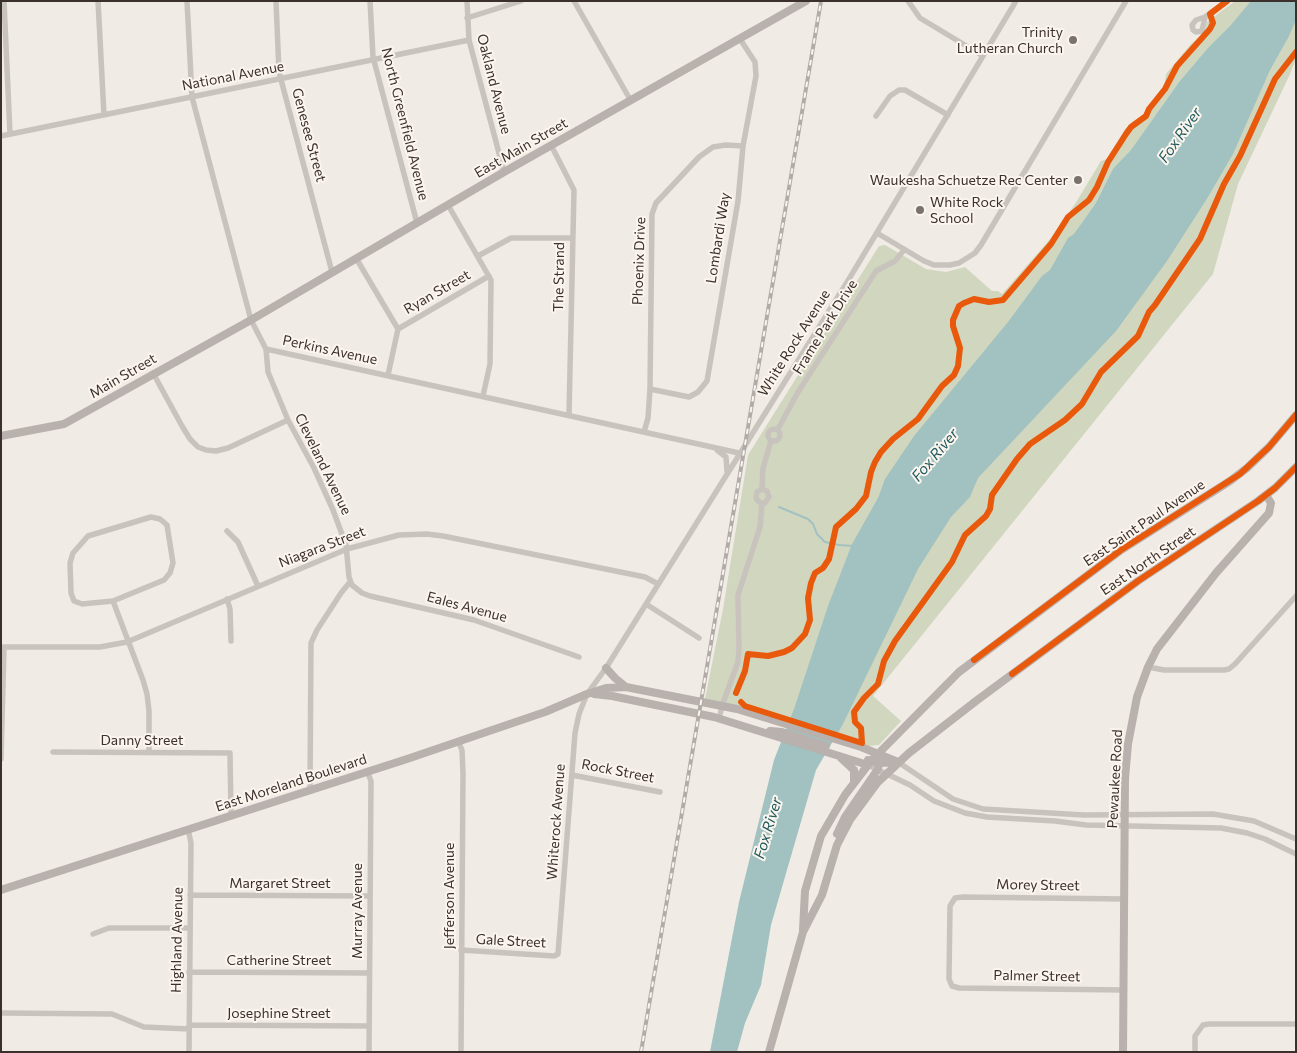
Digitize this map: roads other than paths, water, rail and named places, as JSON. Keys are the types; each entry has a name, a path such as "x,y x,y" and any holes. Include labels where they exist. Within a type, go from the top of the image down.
{"main road":[{"name":"East Main Street","path":"251,320 504,172 740,39 793,4 806,1"},
{"name":"Main Street","path":"1,436 64,424 251,320"},
{"name":"East Saint Paul Avenue","path":"870,763 959,672 1121,550 1230,481 1269,447 1296,415"},
{"name":"East North Street","path":"769,1052 803,932 822,895 832,860 844,831 868,793 898,762 976,701 1138,581 1232,520 1266,495 1296,466"},
{"name":"Pewaukee Road","path":"1123,1052 1124,814 1128,744 1137,697 1148,667 1158,649 1199,595 1269,514 1270,503 1266,495"},
{"path":"606,668 626,687"},
{"name":"East Moreland Boulevard","path":"1,890 545,712 606,688 626,687 722,706 784,723 898,762"},
{"name":"East Moreland Boulevard","path":"587,694 612,696 719,719 781,735 879,766 898,762"},
{"path":"663,706 666,695"},
{"path":"836,752 854,770 853,784"},
{"path":"832,860 834,841 845,817 879,766 879,754"},
{"name":"East North Street","path":"803,932 805,891 821,836 839,804 870,763"}],"street":[{"path":"4,1 10,134"},
{"path":"98,1 104,115"},
{"name":"Perkins Avenue","path":"187,1 192,97 251,320 266,349 740,453"},
{"name":"Genesee Street","path":"276,1 281,79 332,272"},
{"name":"North Greenfield Avenue","path":"370,1 374,59 418,223"},
{"name":"Oakland Avenue","path":"466,1 469,40 504,172"},
{"path":"468,18 521,1"},
{"path":"574,1 631,101"},
{"path":"908,1 920,18 983,56"},
{"name":"White Rock Avenue","path":"587,694 606,668 877,233 1016,1"},
{"path":"877,233 904,250 924,260 940,265 959,263 975,253 1126,1"},
{"path":"1205,17 1227,1"},
{"name":"Lombardi Way","path":"650,389 689,397 698,392 706,382 738,201 743,146 756,76 755,62 740,39"},
{"name":"National Avenue","path":"1,136 469,40"},
{"path":"876,116 890,96 899,90 905,90 948,115"},
{"name":"Phoenix Drive","path":"644,432 648,418 650,389 652,214 656,203 699,156 713,147 726,144 743,146"},
{"name":"The Strand","path":"551,145 574,190 569,415"},
{"path":"448,205 489,276 491,293 490,364 483,396"},
{"path":"478,256 511,238 573,238"},
{"name":"Frame Park Drive","path":"772,441 780,438 778,429 798,392 876,271 895,261 904,250"},
{"path":"356,258 398,329 388,375"},
{"name":"Ryan Street","path":"398,329 489,276"},
{"name":"Cleveland Avenue","path":"266,349 268,372 288,420 326,492 347,549 350,582"},
{"path":"153,373 190,439 198,447 206,450 216,451 228,448 288,420"},
{"name":"Frame Park Drive","path":"772,441 768,436 769,432 778,429"},
{"name":"Frame Park Drive","path":"719,719 738,662 738,595 760,528 762,503 765,503 768,497 767,491 762,489 763,468 772,441"},
{"path":"706,446 724,454 727,461 726,475"},
{"path":"151,517 160,519 167,525 173,563 170,573 164,580 113,602 82,604 74,601 71,594 70,563 73,553 88,536 151,517"},
{"path":"227,531 238,542 258,586"},
{"name":"Niagara Street","path":"2,647 100,647 127,642 347,549 392,536 427,534 645,577 658,584"},
{"path":"310,790 311,643 341,593 350,582"},
{"name":"Eales Avenue","path":"350,582 356,589 370,596 474,620 579,657"},
{"path":"1148,667 1164,670 1228,669 1235,664 1296,596"},
{"path":"227,599 230,609 231,641"},
{"path":"113,602 147,694 149,752"},
{"path":"646,604 699,638"},
{"path":"1,759 2,647"},
{"name":"Whiterock Avenue","path":"558,954 575,733 579,714 587,694"},
{"name":"Jefferson Avenue","path":"458,741 462,750 463,773 461,1052"},
{"name":"Danny Street","path":"52,752 230,753 231,815"},
{"path":"898,762 953,799 983,809 1084,815 1213,814 1241,818 1269,826 1296,839"},
{"path":"879,766 887,773 910,784 934,801 966,813 1124,827 1221,828 1265,839 1296,854"},
{"name":"Murray Avenue","path":"367,771 371,781 369,1052"},
{"name":"Rock Street","path":"572,774 660,792"},
{"path":"1168,827 1169,814"},
{"path":"1238,831 1241,818"},
{"name":"Highland Avenue","path":"188,829 190,843 189,1052"},
{"name":"Margaret Street","path":"190,895 369,896"},
{"name":"Morey Street","path":"952,986 949,979 950,906 953,899 963,897 1123,899"},
{"path":"93,934 109,928 190,928"},
{"name":"Gale Street","path":"461,950 554,956 558,954"},
{"name":"Catherine Street","path":"189,972 369,973"},
{"name":"Palmer Street","path":"952,986 960,988 1123,990"},
{"name":"Josephine Street","path":"1,1012 112,1014 144,1027 369,1026"},
{"path":"1194,1052 1195,1036 1203,1025 1296,1024"}],"water":[{"name":"Fox River","path":"1251,1 1296,1 1296,20 1270,70 1233,154 1167,261 1116,331 978,478 970,497 951,517 918,569 843,724 816,770 771,925 761,985 745,1023 737,1052 710,1052 739,902 774,760 794,709 828,606 852,544 878,498 885,479 914,436 1008,322 1042,276 1050,270 1068,238 1074,234 1096,203 1113,169 1131,150 1180,81"}],"waterway":[{"path":"779,507 808,519 813,524 817,534 825,542 853,546"}],"railway":[{"path":"641,1052 821,1"}],"place":[{"name":"Trinity Lutheran Church","path":"1073,40"},
{"name":"Waukesha Schuetze Rec Center","path":"1078,180"},
{"name":"White Rock School","path":"920,210"}]}
